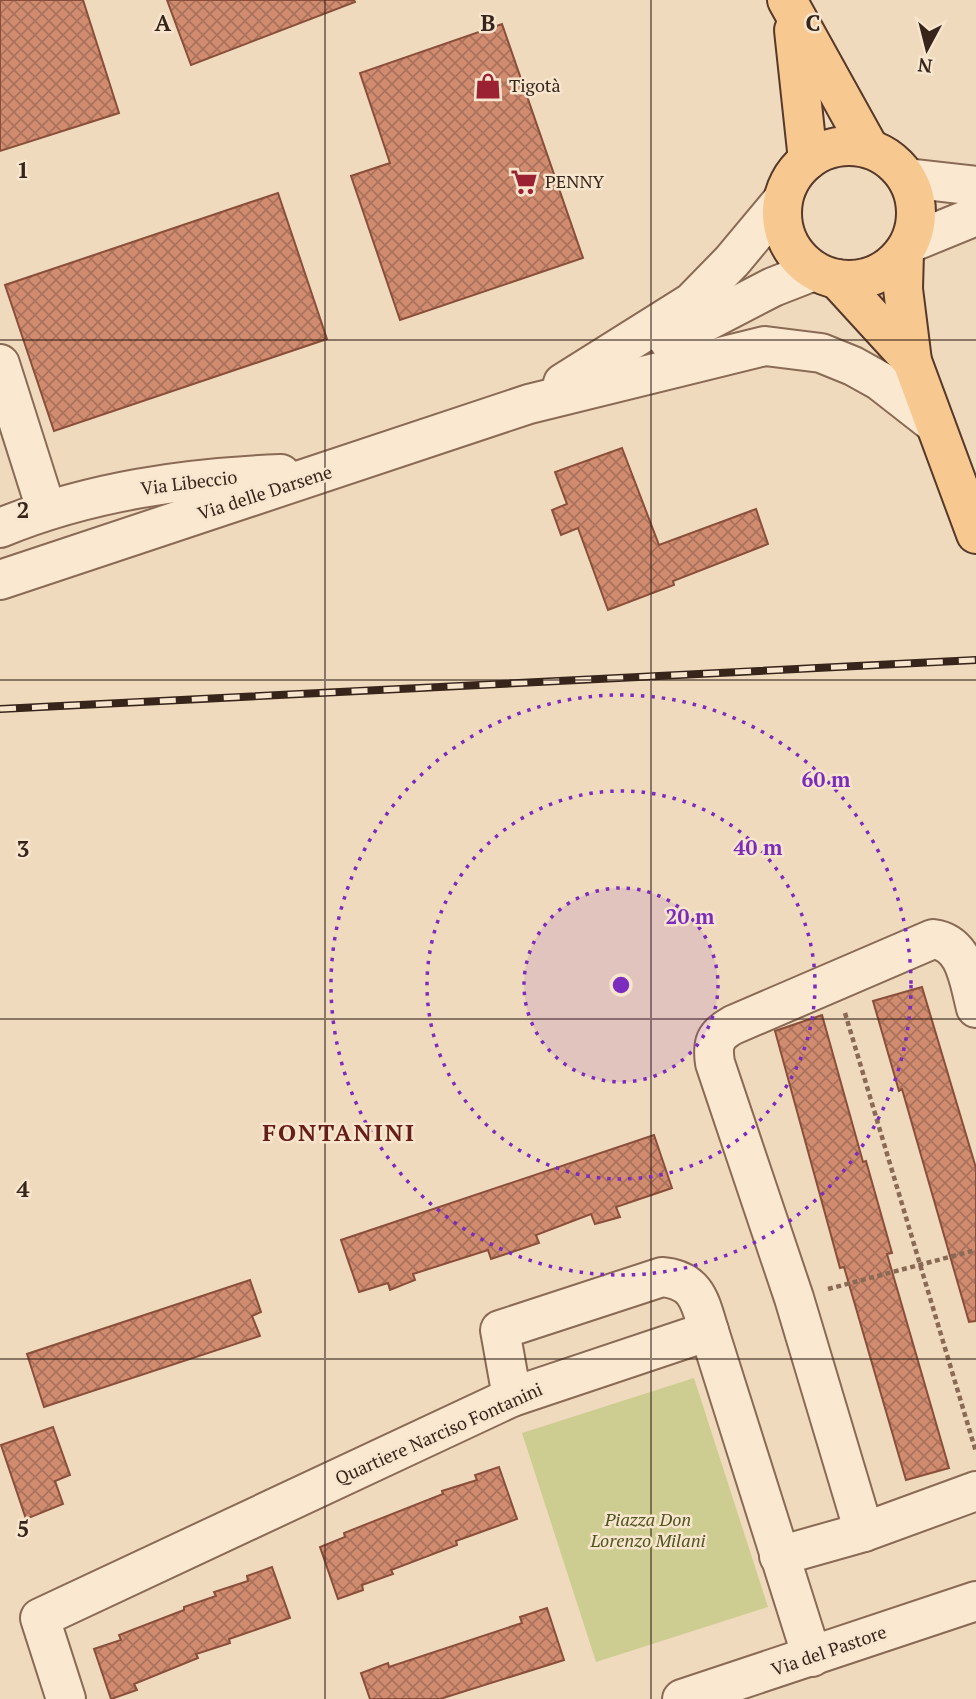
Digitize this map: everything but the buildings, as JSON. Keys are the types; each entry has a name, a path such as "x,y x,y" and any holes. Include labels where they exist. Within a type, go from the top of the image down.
{"main road":[{"path":"790,7 869,148"},
{"path":"790,7 808,160"},
{"path":"912,361 826,275 799,258 787,241 782,221 782,201 788,185 808,160 837,148 869,148 884,155 907,178 917,210 907,248 903,289 912,361 976,534"},
{"path":"826,275 856,280 875,276 891,266 907,248"}],"street":[{"path":"907,178 976,186"},
{"name":"Via delle Darsene","path":"528,404 692,302 732,261 782,201"},
{"path":"907,248 976,216"},
{"name":"Via delle Darsene","path":"591,367 651,350 774,287 826,275"},
{"name":"Via delle Darsene","path":"0,580 528,404 751,349 787,346 821,353 853,366 880,381 935,424"},
{"path":"0,364 46,509"},
{"name":"Via Libeccio","path":"0,528 46,509 150,486 198,479 333,471"},
{"path":"864,1532 794,1298 715,1063 714,1045 719,1033 733,1025 924,941 946,941 960,955 976,1008"},
{"path":"512,1397 499,1330 662,1277 687,1283 698,1293 812,1657"},
{"name":"Quartiere Narciso Fontanini","path":"66,1699 40,1618 512,1397 709,1331"},
{"path":"779,1556 864,1532 976,1492"},
{"name":"Via del Pastore","path":"682,1699 976,1601"}],"path":[{"path":"836,980 976,1452"},
{"path":"794,1298 976,1250"}],"green space":[{"name":"Piazza Don Lorenzo Milani","path":"694,1378 768,1607 596,1662 522,1433"}],"railway":[{"path":"0,709 976,660"}],"place":[{"name":"Tigotà","path":"488,86"},
{"name":"PENNY","path":"524,182"}],"district":[{"name":"FONTANINI","path":"339,1133"}]}
